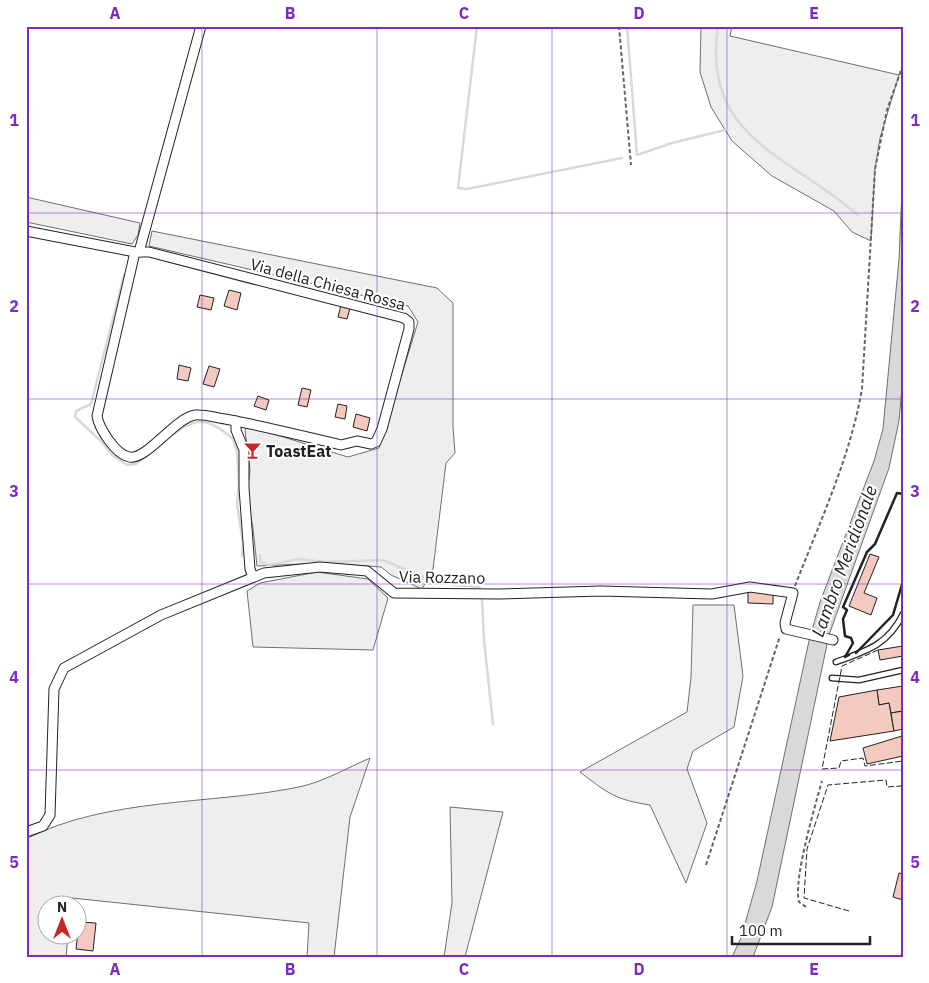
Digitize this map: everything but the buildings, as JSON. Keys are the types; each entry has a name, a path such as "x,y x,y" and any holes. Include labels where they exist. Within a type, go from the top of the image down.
{"street":[{"name":"Via della Chiesa Rossa","path":"26,231 137,252 149,252 404,318 409,322 382,429 375,443 357,441 341,445 236,421 198,415 189,417 133,457 126,456 118,450 100,426 97,412 137,252 201,26"},
{"path":"236,421 236,430 244,450 244,488 250,568 254,577"},
{"name":"Via Rozzano","path":"26,832 43,826 50,815 54,689 64,668 161,615 254,577 282,570 320,567 367,571 394,593 499,594 601,591 712,594 750,587 793,593"},
{"path":"793,593 785,623 790,630 833,640"}],"lane":[{"path":"836,662 874,648 895,630 903,614"},
{"path":"832,678 859,680 903,670"}],"path":[{"path":"619,26 631,165"},
{"path":"793,593 844,462 858,411 862,389 875,170 887,110 903,65"},
{"path":"706,865 780,636 790,630"},
{"path":"806,907 799,902 798,890 808,836 822,780"}],"shaded area":[{"path":"701,26 732,26 730,36 899,75 880,138 875,169 871,241 852,232 834,211 772,176 732,141 711,107 700,72"},
{"path":"26,197 140,223 138,235 132,244 26,222"},
{"path":"152,231 437,288 453,303 453,427 455,453 446,463 433,569 422,589 391,575 381,567 326,563 257,566 247,496 250,470 245,430 248,426 348,457 379,448 418,322 408,306 149,246"},
{"path":"317,572 368,579 388,598 373,650 253,647 247,591 260,583"},
{"path":"693,605 734,605 743,676 734,727 693,751 687,769 707,823 686,883 650,805 620,798 580,772 687,712 691,678"},
{"path":"370,758 350,817 334,957 307,957 309,923 88,900 88,896 38,896 38,946 67,946 66,957 26,957 26,839 58,825 125,809 265,793 308,785"},
{"path":"450,807 503,812 465,957 444,957 452,903"}],"water":[{"name":"Lambro Meridionale","path":"903,166 903,376 899,421 889,468 829,635 772,907 753,957 732,957 741,938 757,881 809,641 820,602 874,461 883,429 899,259"}],"waterway":[{"path":"477,26 458,188 467,189 622,158"},
{"path":"627,26 637,155 672,143 725,130"},
{"path":"718,26 716,64 723,94 737,119 756,140 779,159 858,215"},
{"path":"124,275 91,404 76,411 75,417 100,440 112,455 127,465 136,464 158,446"},
{"path":"164,441 190,424 198,422 213,425 233,439 237,452 239,482 237,504 243,543 242,556"},
{"path":"260,555 260,562 269,565 298,559 325,562 383,560 423,577 454,585 479,587 481,590"},
{"path":"482,598 484,640 493,724"}],"fence":[{"path":"878,650 842,666 822,769 839,768 841,761 863,758 865,766 903,761"},
{"path":"849,911 804,898 807,849 828,785 886,780 887,787 901,786 903,782"}],"wall":[{"path":"849,655 845,657 853,643 851,638 845,636 843,619 847,610 843,607 867,552 875,544 897,493 903,494"},
{"path":"856,653 893,615 903,581"}],"place":[{"name":"ToastEat","path":"252,451"}]}
